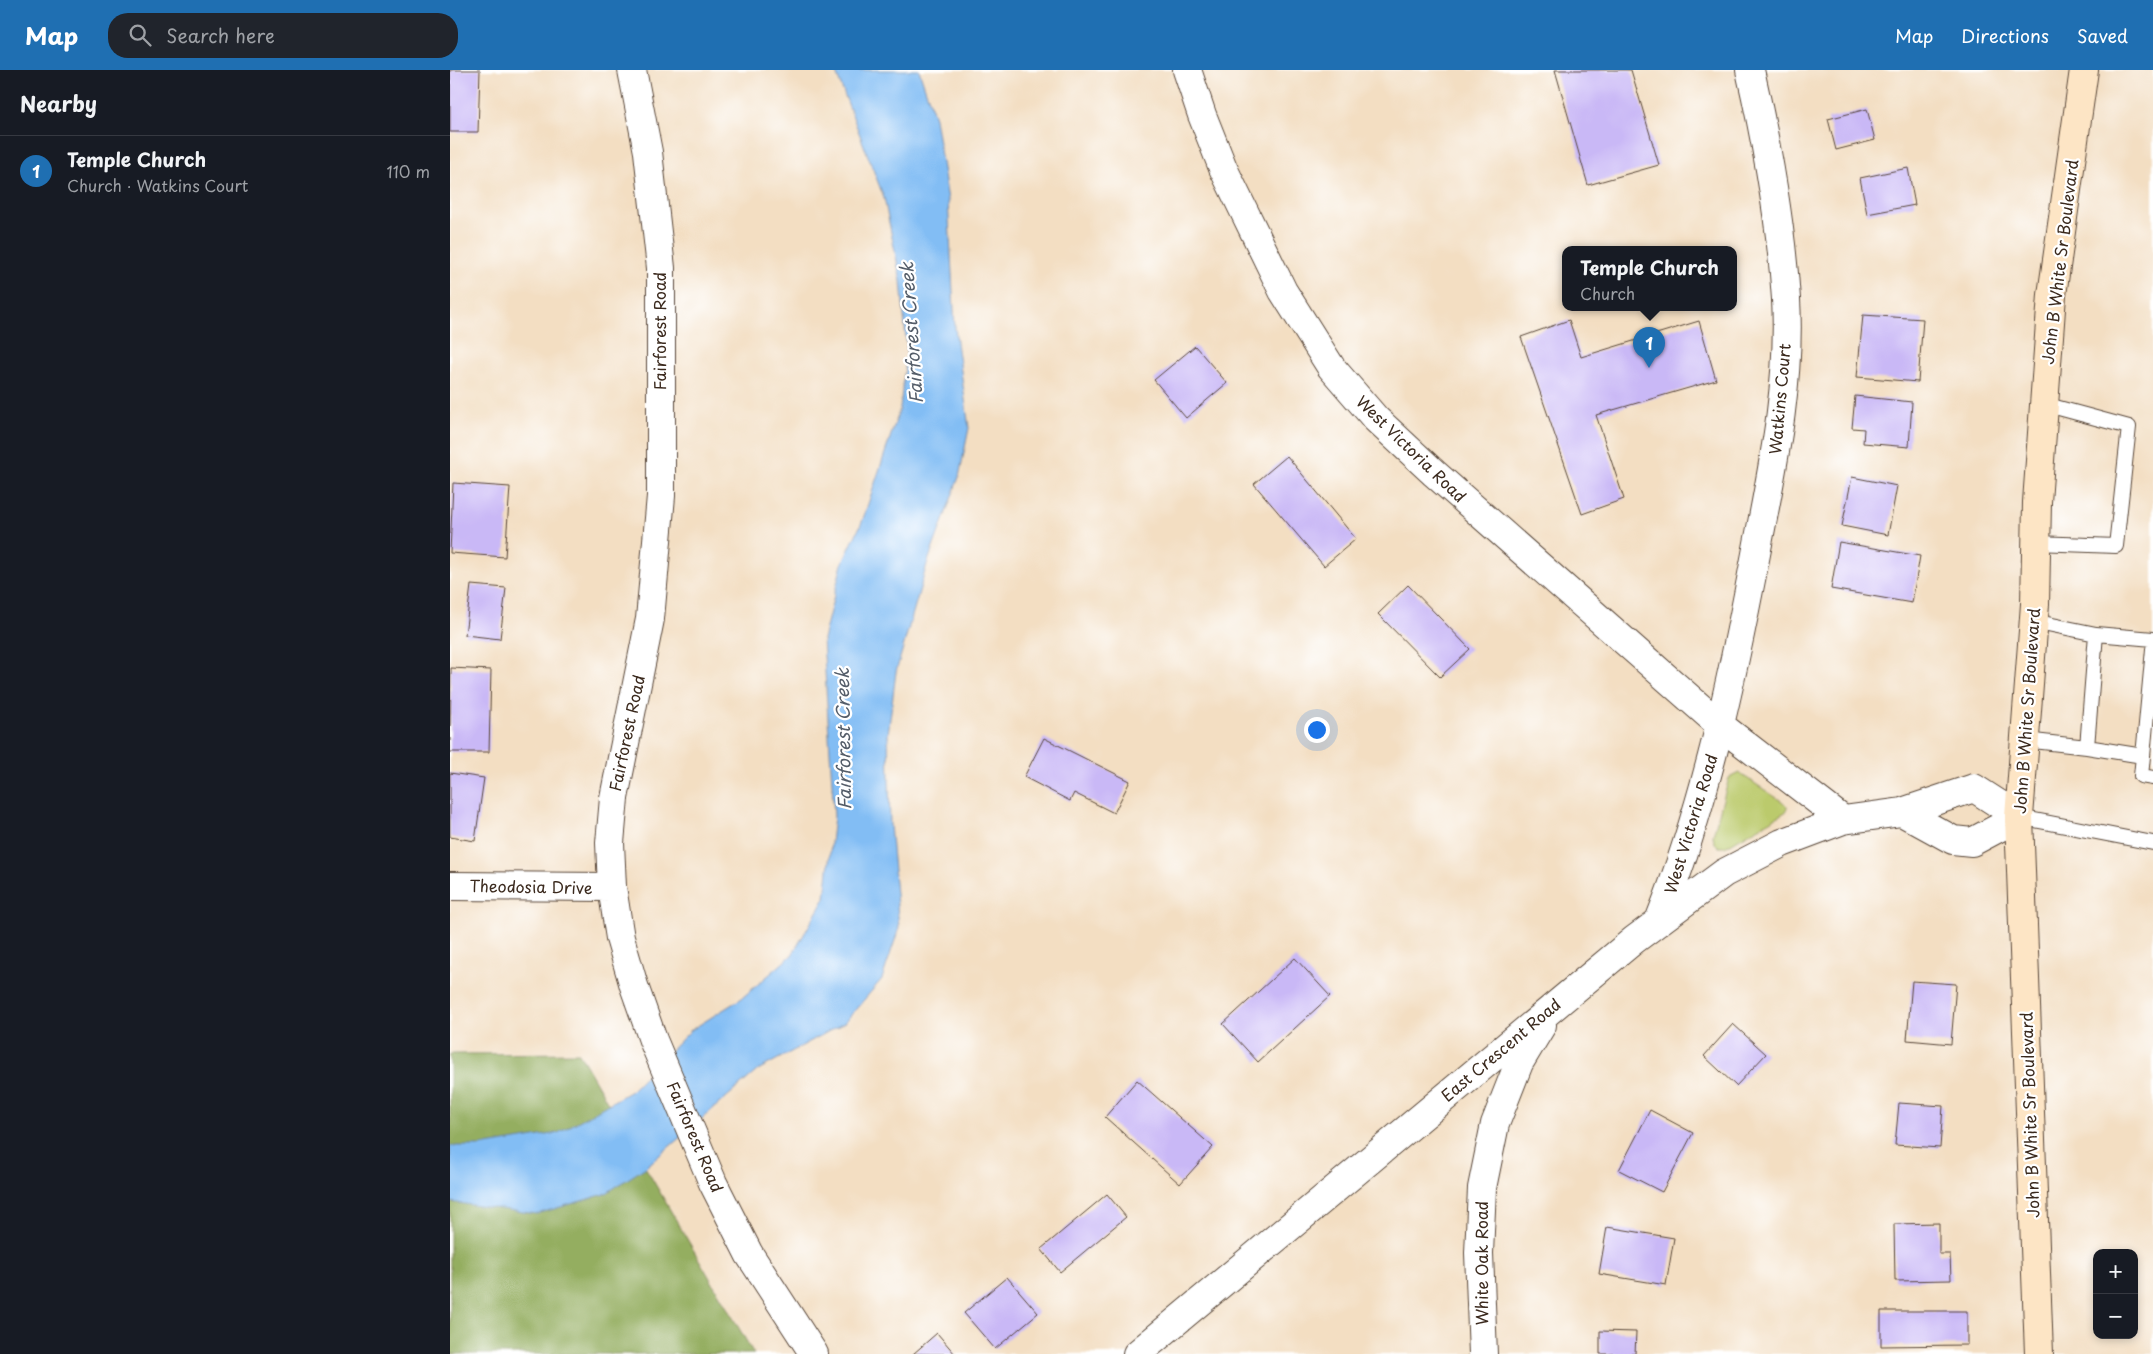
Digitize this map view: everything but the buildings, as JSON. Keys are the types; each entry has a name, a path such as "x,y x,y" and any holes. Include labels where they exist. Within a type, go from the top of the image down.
{"main road":[{"name":"John B White Sr Boulevard","path":"2039,1354 2019,817 2033,621 2044,404 2052,295 2084,70"}],"street":[{"name":"Fairforest Road","path":"632,70 648,152 660,259 661,496 650,619 614,798 610,843 612,887 620,938 634,986 653,1040 713,1183 749,1254 814,1354"},
{"name":"West Victoria Road","path":"1187,70 1202,115 1224,168 1283,291 1331,367 1376,419 1434,473 1721,726 1843,820"},
{"name":"Watkins Court","path":"1721,726 1778,440 1785,370 1786,300 1779,230 1750,70"},
{"name":"West Victoria Road","path":"1659,922 1681,865 1721,726"},
{"name":"East Crescent Road","path":"1137,1354 1553,1007 1659,922 1724,873 1782,843 1843,820 1902,812 1974,788 2019,817"},
{"path":"1902,812 1953,840 1972,842 2019,817"},
{"name":"Theodosia Drive","path":"450,886 612,887"},
{"name":"White Oak Road","path":"1483,1354 1479,1253 1482,1188 1496,1124 1502,1106 1519,1063 1553,1007"}],"lane":[{"path":"2036,543 2116,546 2129,426 2044,404"},
{"path":"2033,621 2096,634 2153,639"},
{"path":"2088,747 2096,634"},
{"path":"2153,649 2141,776 2153,778"},
{"path":"2024,740 2088,747 2144,756"},
{"path":"2019,817 2153,843"}],"green space":[{"path":"1739,773 1783,802 1787,806 1787,811 1725,847 1719,847 1714,842 1713,835 1729,778"},
{"path":"579,1053 754,1354 450,1354 450,1054"}],"water":[{"name":"Fairforest Creek","path":"835,70 919,70 935,118 948,200 955,328 969,428 959,477 927,564 896,672 888,734 890,825 899,928 882,979 844,1023 758,1070 646,1167 605,1194 537,1214 450,1202 450,1146 480,1146 558,1133 631,1091 691,1030 742,998 792,955 825,898 834,816 823,639 842,564 862,522 900,408 907,350 901,281 884,198"}],"place":[{"name":"Temple Church","path":"1649,368"}]}
